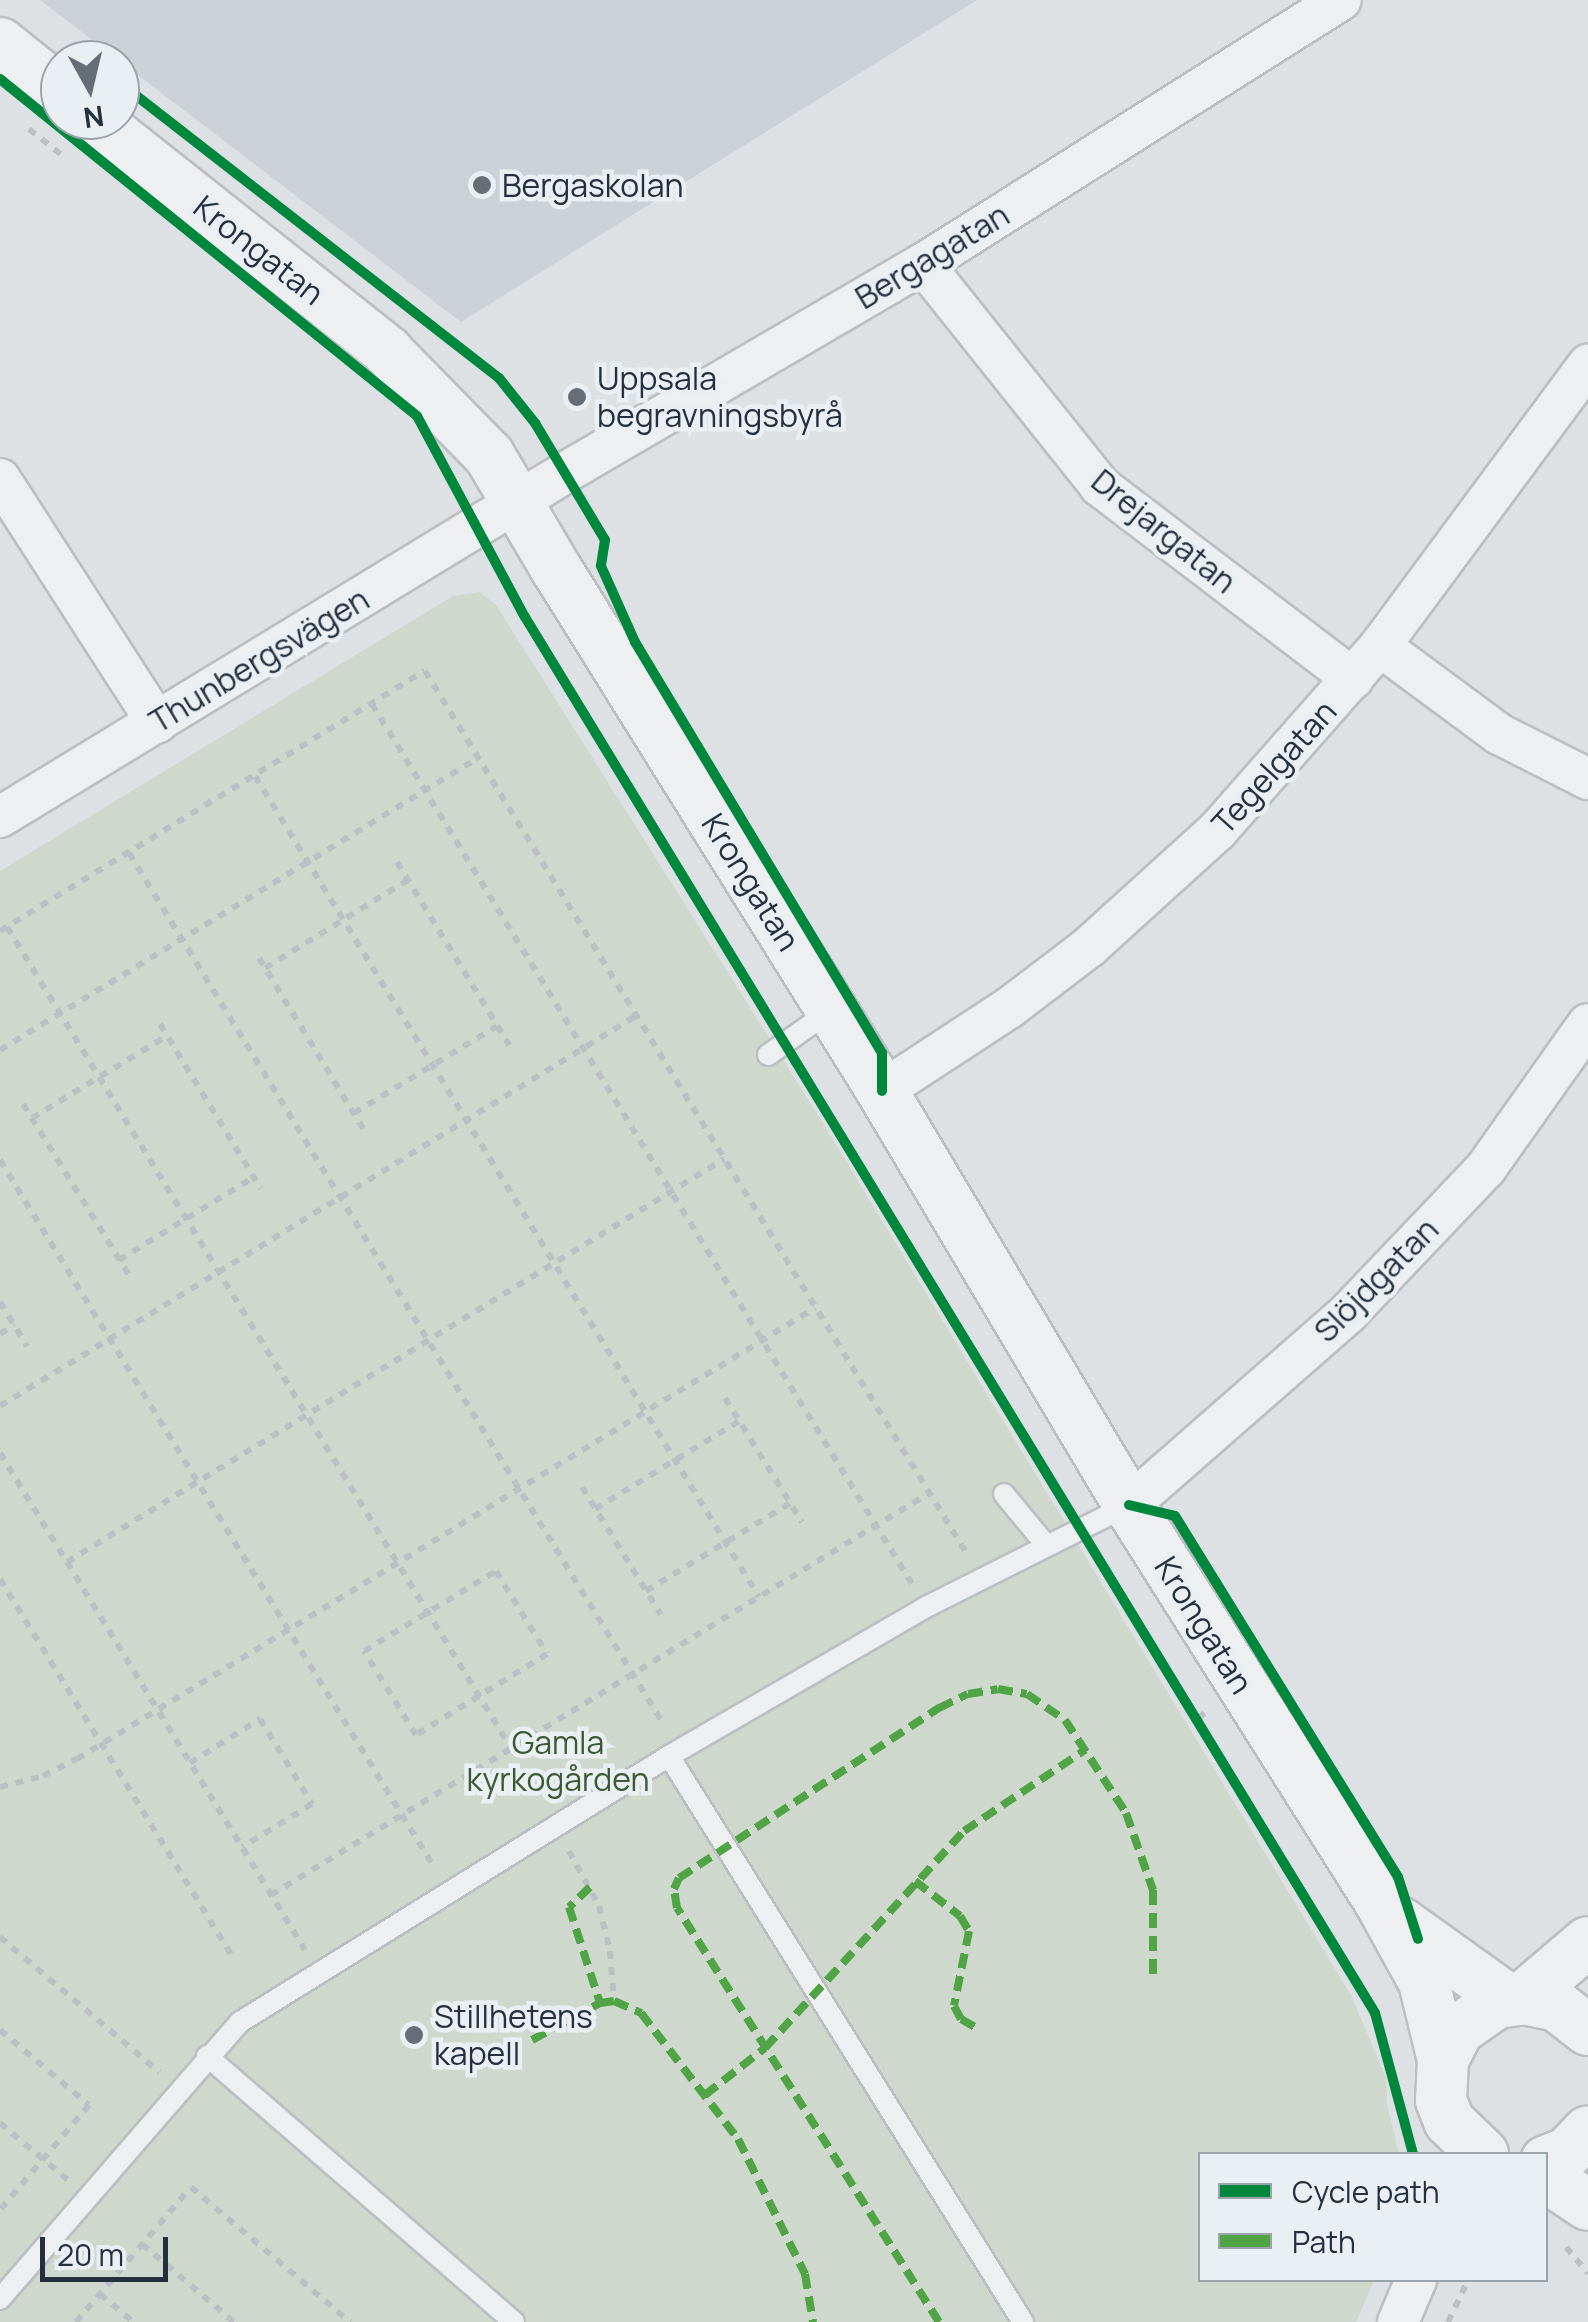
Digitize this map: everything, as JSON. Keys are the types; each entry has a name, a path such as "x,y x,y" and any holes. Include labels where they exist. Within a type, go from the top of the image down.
{"street":[{"name":"Bergagatan","path":"517,502 923,264 1340,0"},
{"path":"0,43 40,75"},
{"name":"Krongatan","path":"121,140 387,351 489,455 882,1090 1129,1505 1380,1902 1424,1982 1443,2060 1442,2100 1459,2143"},
{"name":"Drejargatan","path":"923,264 1100,486 1353,679"},
{"name":"Tegelgatan","path":"882,1090 1010,1008 1089,947 1217,831 1380,646 1588,365"},
{"path":"0,479 157,722"},
{"name":"Thunbergsvägen","path":"0,817 517,502"},
{"path":"1380,646 1499,734 1588,779"},
{"name":"Slöjdgatan","path":"1129,1505 1348,1313 1486,1168 1588,1024"},
{"name":"Krongatan","path":"1380,1902 1418,1939 1515,2000 1558,2006 1588,2030"},
{"path":"1443,2060 1458,2030 1475,2014 1515,2000 1588,1942"},
{"path":"1548,2160 1566,2153 1588,2131"},
{"path":"1548,2183 1571,2235"},
{"path":"1398,2322 1431,2291"}],"lane":[{"path":"768,1054 831,1010"},
{"path":"1004,1494 1046,1545"},
{"path":"0,2300 240,2022 448,1890 926,1606 1129,1505"},
{"path":"674,1753 1022,2322"},
{"path":"207,2056 514,2322"}],"path":[{"path":"511,1748 4,929 425,671 980,1576"},
{"path":"372,704 926,1606"},
{"path":"0,1050 478,758"},
{"path":"255,776 759,1596"},
{"path":"129,853 633,1674 674,1753"},
{"path":"397,862 510,1044"},
{"path":"265,968 408,880"},
{"path":"258,958 366,1132"},
{"path":"0,1406 636,1016"},
{"path":"160,1024 261,1189"},
{"path":"354,1114 498,1026"},
{"path":"32,1118 167,1036"},
{"path":"23,1104 132,1280"},
{"path":"67,1562 724,1159"},
{"path":"0,1160 448,1890"},
{"path":"119,1260 254,1178"},
{"path":"0,1302 27,1346"},
{"path":"0,1787 44,1776 102,1744 815,1308"},
{"path":"0,1334 14,1325"},
{"path":"725,1398 802,1522"},
{"path":"596,1509 739,1421"},
{"path":"0,1452 318,1970"},
{"path":"582,1487 661,1615"},
{"path":"272,1895 929,1493"},
{"path":"646,1591 790,1503"},
{"path":"496,1571 547,1654 479,1696 416,1735 364,1651 496,1571"},
{"path":"0,1579 234,1960"},
{"path":"1188,1702 1208,1734"},
{"path":"190,1763 260,1720 312,1804 242,1848"},
{"path":"554,1826 598,1906 610,1951 614,2000"},
{"path":"0,1938 180,2090"},
{"path":"0,2030 89,2105 0,2210"},
{"path":"0,2123 88,2197"},
{"path":"76,2322 191,2187 350,2322"},
{"path":"1571,2235 1588,2272"},
{"path":"142,2244 234,2322"},
{"path":"1448,2322 1460,2296 1472,2284"},
{"path":"1431,2291 1460,2296"},
{"path":"100,2294 133,2322"}],"shaded area":[{"name":"Bergaskolan","path":"40,0 977,0 461,322 140,76 140,40 92,40"}],"green space":[{"name":"Gamla kyrkogården","path":"480,592 496,605 826,1128 1352,1997 1386,2078 1387,2104 1399,2152 1198,2152 1198,2282 1373,2282 1356,2322 0,2322 0,871 453,596"}],"marked path":[{"path":"939,2322 677,1908 674,1889 679,1878 939,1708 968,1694 998,1689 1027,1694 1065,1720 1126,1813 1153,1890 1153,1980"},
{"path":"705,2095 765,2048 964,1831 1085,1750"},
{"path":"915,1881 960,1916 969,1931 954,2006 961,2019 980,2030"},
{"path":"590,1887 569,1907 600,2003"},
{"path":"532,2040 600,2003 614,2001 641,2013 738,2139 805,2274 813,2322"}],"cycle path":[{"path":"0,79 417,416 525,617 1375,2013 1412,2152"},
{"path":"140,99 499,378 535,423 605,540 601,566 635,642 882,1053 882,1091"},
{"path":"1129,1505 1175,1516 1398,1877 1418,1939"}],"place":[{"name":"Bergaskolan","path":"482,185"},
{"name":"Uppsala begravningsbyrå","path":"577,397"},
{"name":"Stillhetens kapell","path":"414,2035"}]}
